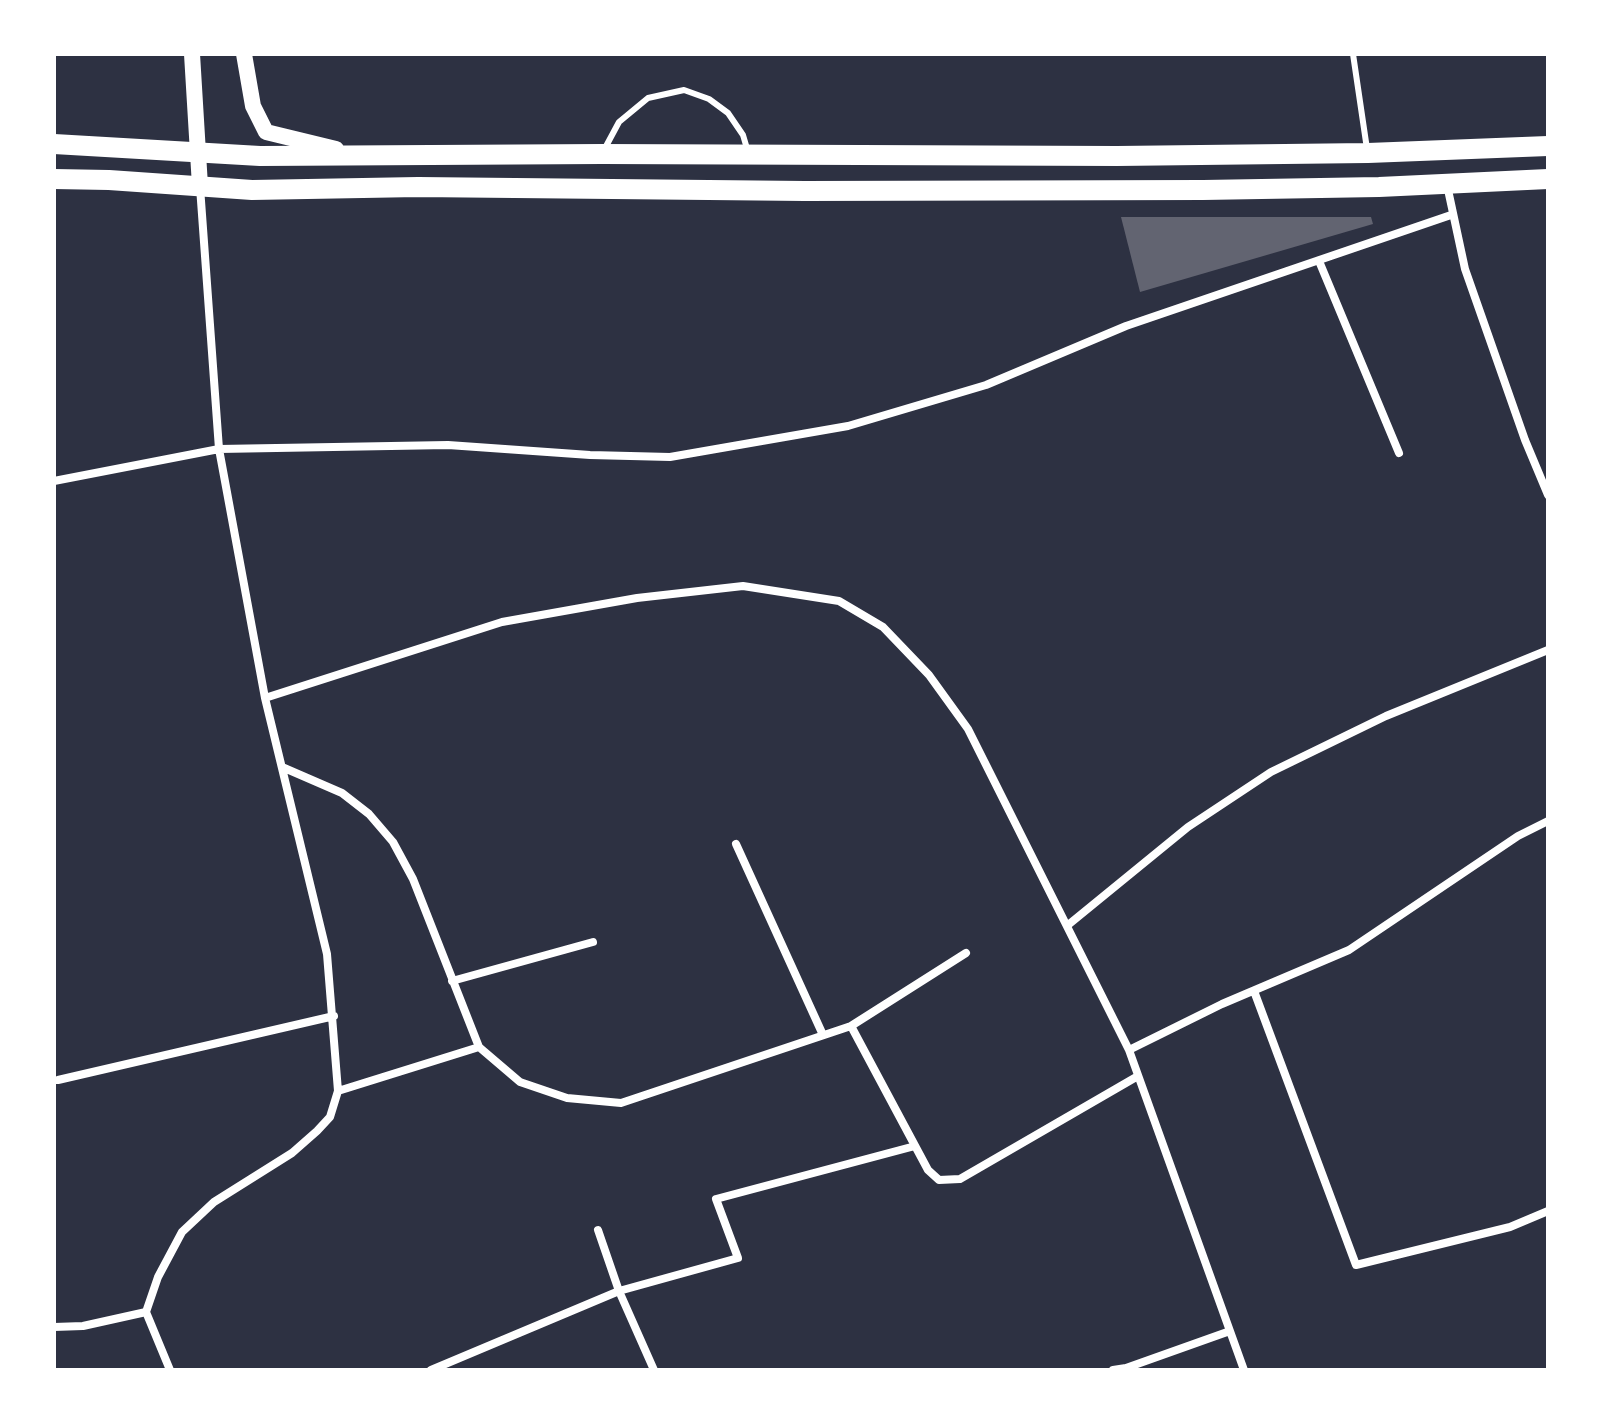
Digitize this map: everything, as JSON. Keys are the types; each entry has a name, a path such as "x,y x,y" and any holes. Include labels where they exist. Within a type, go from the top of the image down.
{"main road":[{"path":"192,54 200,186"},
{"path":"244,54 253,106 266,132 311,145 370,156"},
{"path":"54,144 260,156 1117,156 1368,153 1548,146"},
{"path":"54,179 252,190 418,187 745,191 1203,190 1447,185 1548,179"}],"street":[{"path":"1447,185 1465,269 1525,440 1548,495"},
{"path":"170,1370 146,1312 158,1277 182,1232 214,1202 292,1153 309,1138 330,1117 338,1091 327,954 265,698 219,449 200,186"},
{"path":"54,481 219,449 448,445 670,457 833,429 912,409 986,385 1126,326 1451,215"},
{"path":"1319,261 1399,453"},
{"path":"265,698 502,622 637,598 743,586 839,601 883,627 929,675 968,729 1129,1050 1244,1370"},
{"path":"1068,925 1188,827 1271,772 1386,716 1548,650"},
{"path":"282,767 342,793 369,814 393,842 413,879 479,1047 520,1082 567,1098 621,1103 851,1026 966,953"},
{"path":"1129,1050 1222,1004 1349,950 1518,836 1548,821"},
{"path":"736,844 823,1035"},
{"path":"452,981 593,942"},
{"path":"1254,991 1356,1265 1510,1227 1548,1211"},
{"path":"58,1080 334,1016"},
{"path":"851,1026 928,1170 939,1180 960,1179 1138,1076"},
{"path":"338,1091 479,1047"},
{"path":"431,1370 619,1291 738,1258 716,1199 915,1146"},
{"path":"598,1230 619,1291 654,1370"},
{"path":"54,1327 83,1326 146,1312"},
{"path":"1113,1370 1230,1331"}],"lane":[{"path":"1353,54 1368,153"},
{"path":"602,154 619,122 648,98 684,90 709,99 728,113 743,135 749,154"}],"building":[{"path":"1121,217 1371,217 1373,224 1140,292"}]}
